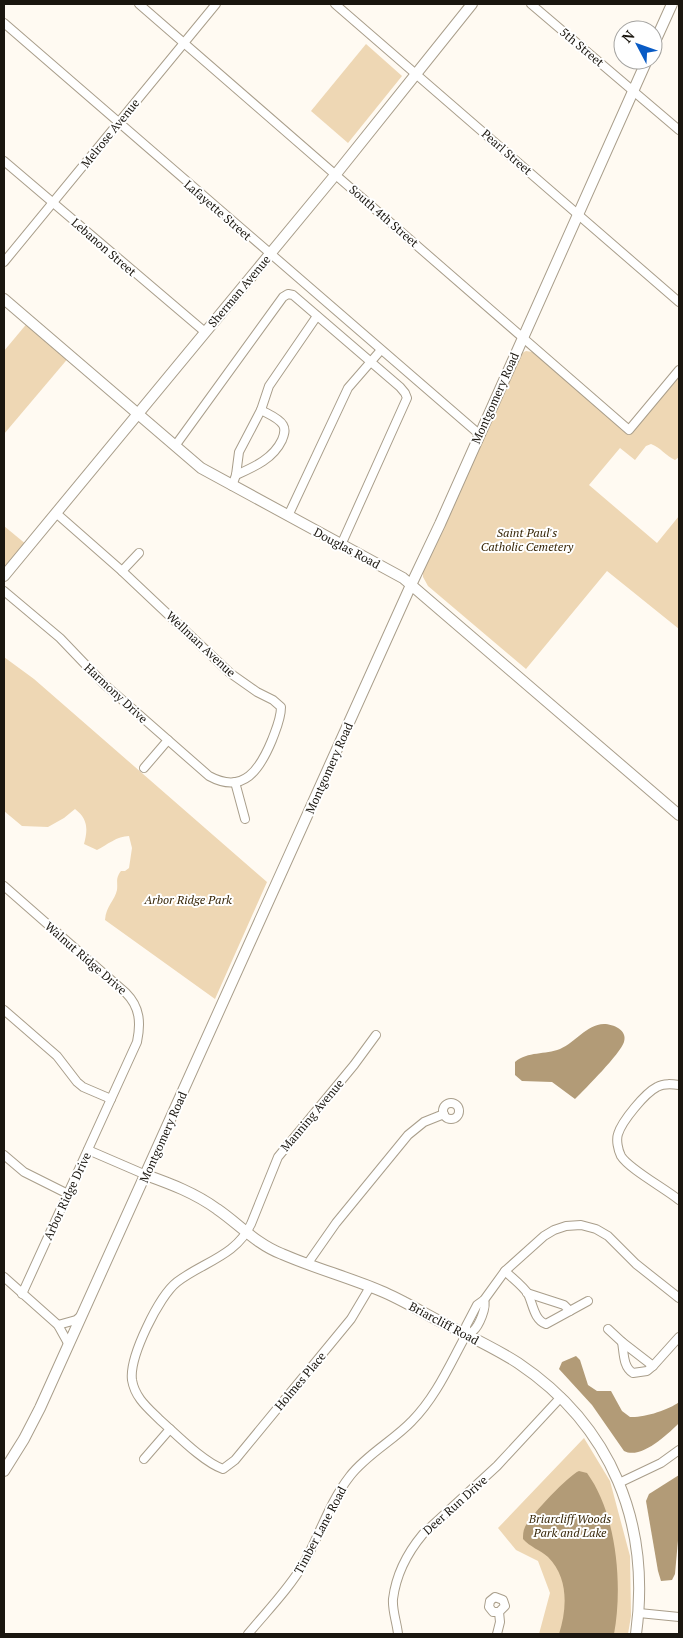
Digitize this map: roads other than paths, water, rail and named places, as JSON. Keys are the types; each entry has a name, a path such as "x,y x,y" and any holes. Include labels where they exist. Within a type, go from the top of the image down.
{"street":[{"name":"South 4th Street","path":"138,4 523,336 629,430 679,370"},
{"name":"Melrose Avenue","path":"4,262 216,4"},
{"name":"Pearl Street","path":"334,4 579,213 679,302"},
{"name":"Sherman Avenue","path":"4,576 336,174 472,4"},
{"name":"5th Street","path":"531,4 679,130"},
{"path":"663,24 672,4"},
{"name":"Lafayette Street","path":"4,23 479,434"},
{"name":"Montgomery Road","path":"4,1471 40,1408 440,524 642,70"},
{"name":"Lebanon Street","path":"4,161 204,332"},
{"path":"175,446 283,297 288,294 293,296 400,387 407,398 341,545"},
{"name":"Douglas Road","path":"4,299 201,468 403,578 679,815"},
{"path":"232,486 236,475 239,452 273,379 317,316"},
{"path":"288,516 342,397 381,350"},
{"path":"236,475 269,457 276,450 284,433 285,427 280,421 260,410"},
{"name":"Wellman Avenue","path":"56,513 122,571 230,673 281,707 281,718 263,761 253,774 236,782"},
{"path":"122,571 139,553"},
{"name":"Harmony Drive","path":"4,591 60,638 104,684 209,776 217,781 236,782"},
{"path":"144,768 168,740"},
{"path":"236,782 244,819"},
{"name":"Walnut Ridge Drive","path":"4,886 126,992 137,1008 140,1022 137,1042 111,1099"},
{"path":"4,1010 57,1056 83,1087 111,1099"},
{"name":"Manning Avenue","path":"223,1469 210,1462 144,1405 134,1386 132,1372 140,1342 162,1298 170,1288 178,1281 228,1252 247,1233 278,1157 354,1065 376,1035"},
{"path":"679,1085 668,1084 658,1086 648,1093 624,1122 617,1135 622,1157 679,1200"},
{"name":"Arbor Ridge Drive","path":"22,1294 111,1099"},
{"path":"308,1263 336,1223 408,1135 424,1122 444,1114"},
{"name":"Briarcliff Road","path":"88,1150 200,1197 247,1233 281,1254 381,1291 466,1335 516,1362 561,1398 593,1436 619,1483 631,1519 638,1551 640,1583 636,1634"},
{"path":"4,1155 24,1172 68,1194"},
{"name":"Timber Lane Road","path":"253,1632 296,1577 337,1493 351,1474 368,1457 411,1423 426,1406 466,1335 466,1325 478,1305 506,1271 544,1236 566,1226 581,1225 596,1229 608,1236 636,1264 679,1298"},
{"path":"506,1271 527,1293 538,1319 542,1323 546,1324 588,1301"},
{"path":"4,1278 58,1325 68,1343"},
{"name":"Holmes Place","path":"223,1469 235,1460 351,1319 370,1287"},
{"path":"527,1293 564,1305 570,1311"},
{"path":"58,1325 70,1322 80,1316"},
{"path":"608,1330 653,1366"},
{"path":"622,1342 626,1365 628,1370 633,1373 647,1370 653,1366 679,1337"},
{"name":"Deer Run Drive","path":"398,1634 393,1599 401,1568 414,1544 422,1534 496,1466 561,1398"},
{"path":"144,1459 170,1429"},
{"path":"619,1483 661,1463 679,1450"},
{"path":"497,1634 500,1622 499,1612"},
{"path":"639,1613 679,1616"}],"park label":[{"name":"Saint Paul's Catholic Cemetery","path":"527,539"},
{"name":"Arbor Ridge Park","path":"188,899"},
{"name":"Briarcliff Woods Park and Lake","path":"570,1525"}]}
